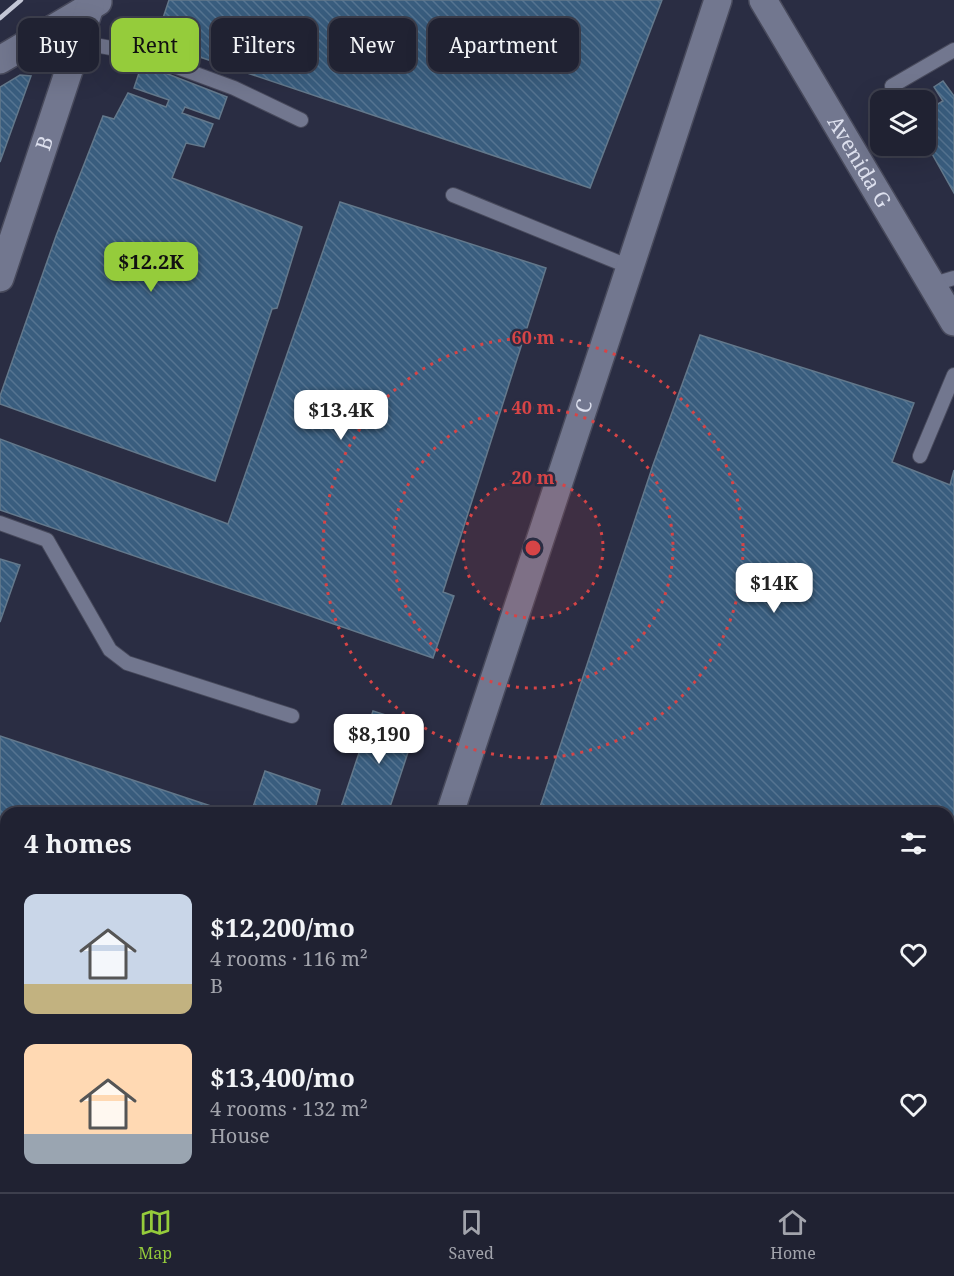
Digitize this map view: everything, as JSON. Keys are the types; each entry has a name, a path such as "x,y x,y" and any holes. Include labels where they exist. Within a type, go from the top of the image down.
{"street":[{"name":"C","path":"452,807 718,0"},
{"name":"Avenida G","path":"763,0 942,282 954,322"},
{"name":"B","path":"89,18 96,3"},
{"path":"0,60 96,3"},
{"name":"B","path":"0,278 68,72"}],"lane":[{"path":"99,46 139,53 234,88 301,120"},
{"path":"892,86 954,50"},
{"path":"453,195 630,267"},
{"path":"920,456 954,375"},
{"path":"0,523 47,540 110,650 118,658 292,716"}],"building":[{"path":"169,0 662,0 590,188 244,72 317,72 317,18 211,18 211,61 199,57 199,18 163,18"},
{"path":"139,72 163,72 227,97 219,119 185,107 182,113 213,124 204,147 186,143 172,178 302,227 277,308 272,309 215,481 0,404 0,396 56,236 103,116 114,119 128,93 166,107 169,100 134,88"},
{"path":"20,75 31,76 0,162 0,87"},
{"path":"943,81 954,96 954,193 933,156 936,156 936,105 943,101 934,87"},
{"path":"340,202 546,268 443,592 454,596 433,658 0,510 0,439 228,524"},
{"path":"700,335 914,403 892,462 950,485 954,470 954,807 540,807 653,465"},
{"path":"0,559 20,565 0,622"},
{"path":"373,711 417,725 390,807 341,807"},
{"path":"0,736 214,807 0,807"},
{"path":"265,771 320,790 316,807 253,807"}],"railway":[{"path":"0,18 21,0"}]}
